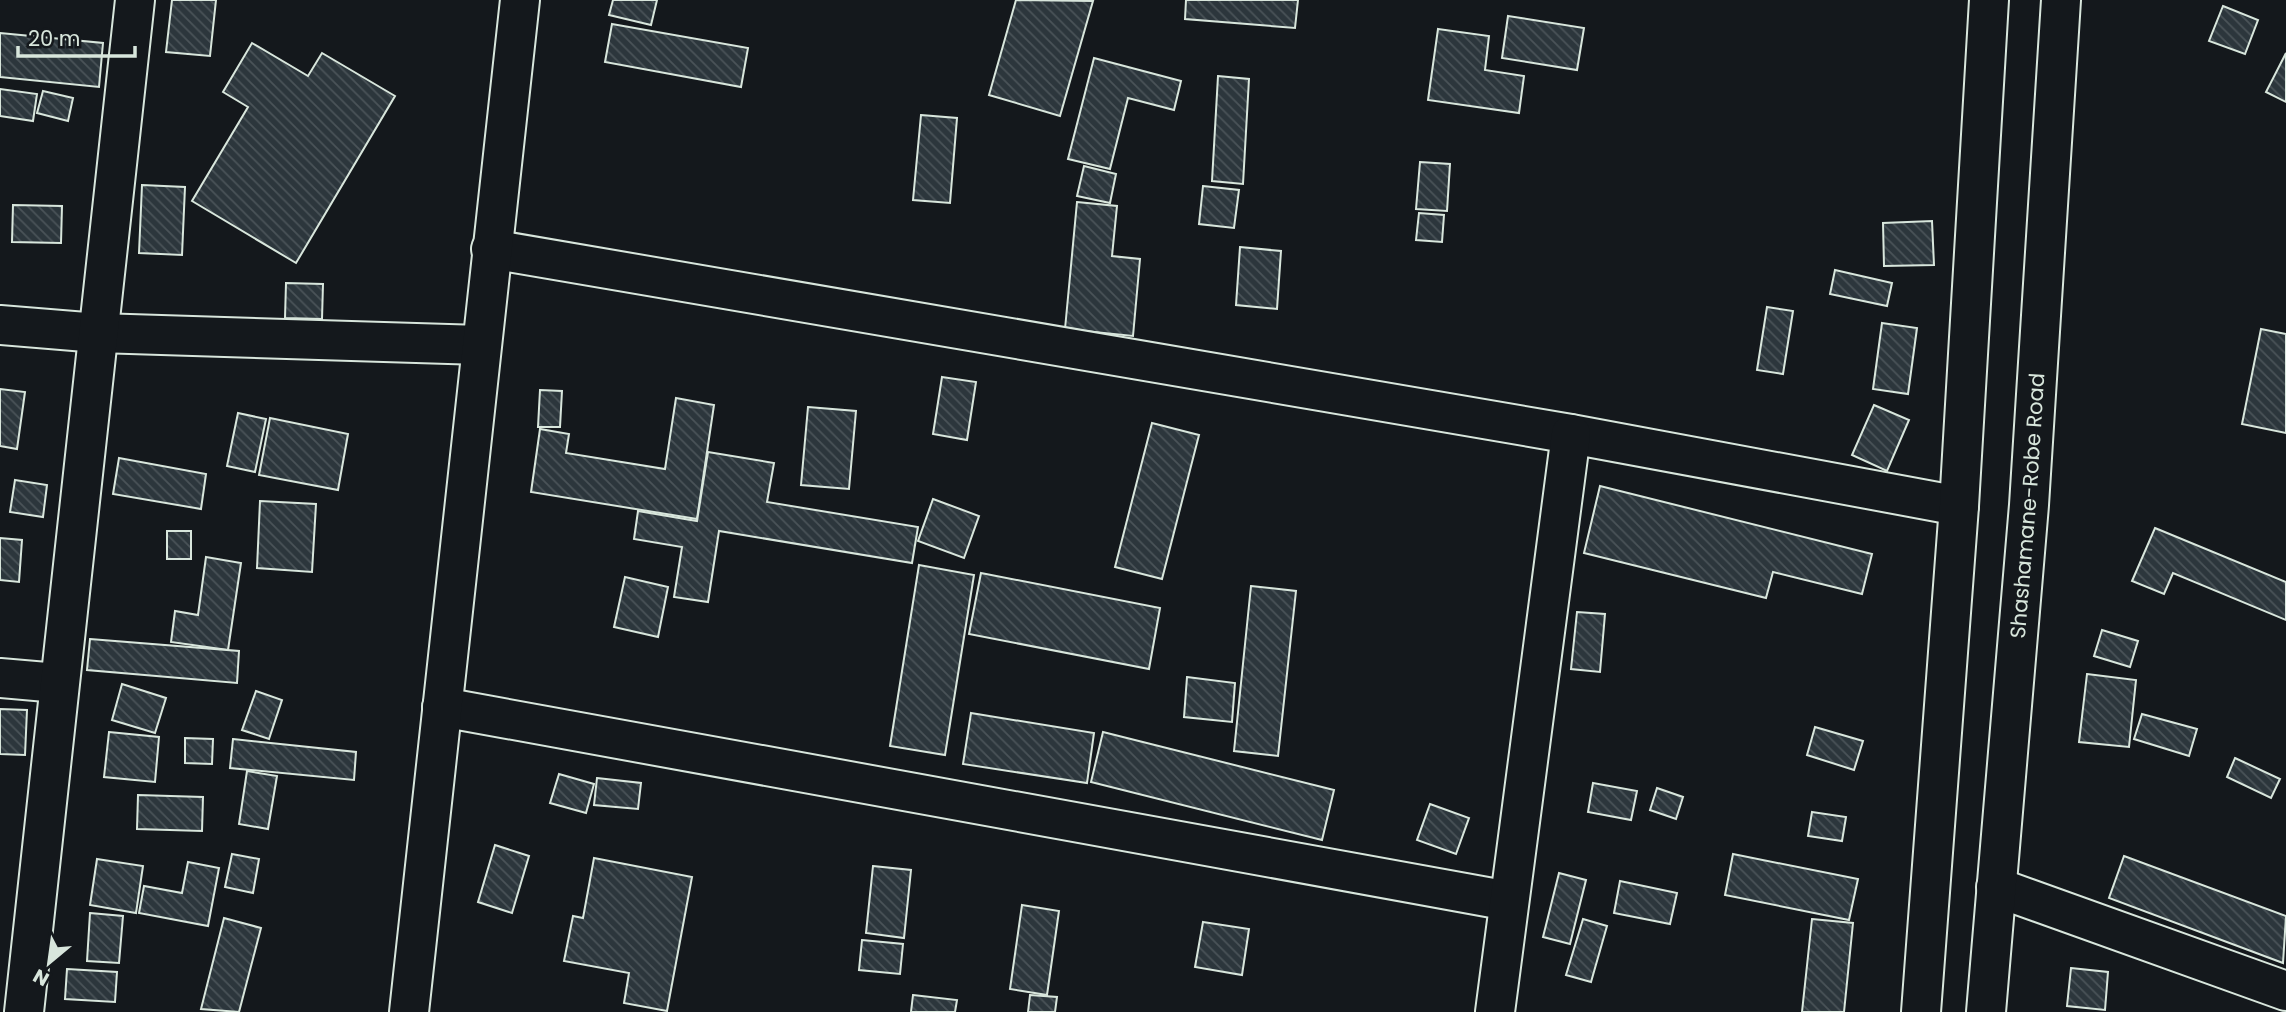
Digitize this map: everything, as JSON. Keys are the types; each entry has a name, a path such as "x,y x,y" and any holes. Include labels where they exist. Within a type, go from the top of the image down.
{"street":[{"path":"24,1012 135,0"},
{"path":"409,1012 520,0"},
{"path":"1920,1012 1959,506 1989,0"},
{"name":"Shashamane-Robe Road","path":"1986,1012 2029,505 2062,0"},
{"path":"491,249 1571,434 1959,506"},
{"path":"0,325 98,334 481,345"},
{"path":"1495,1012 1571,434"},
{"path":"0,678 58,683"},
{"path":"442,707 1509,901"},
{"path":"1996,887 2286,991"}],"building":[{"path":"172,0 216,0 210,56 166,52"},
{"path":"613,0 657,0 651,25 609,15"},
{"path":"1016,0 1093,1 1060,116 989,95"},
{"path":"1186,0 1298,0 1295,28 1185,19"},
{"path":"2223,6 2258,20 2245,54 2209,41"},
{"path":"1508,16 1584,28 1577,70 1502,58"},
{"path":"612,24 748,48 741,87 605,62"},
{"path":"1438,29 1489,36 1485,70 1524,76 1519,113 1428,100"},
{"path":"0,33 103,43 99,87 0,77"},
{"path":"252,43 308,76 322,53 395,96 296,263 192,201 248,107 223,92"},
{"path":"2286,53 2286,102 2266,92"},
{"path":"1094,58 1181,81 1174,110 1128,98 1110,169 1068,159"},
{"path":"1218,76 1249,79 1243,184 1212,181"},
{"path":"0,89 37,94 33,121 0,116"},
{"path":"43,91 73,98 68,121 37,113"},
{"path":"921,115 957,118 950,203 913,200"},
{"path":"1420,162 1450,164 1447,211 1416,209"},
{"path":"1084,166 1116,174 1110,203 1077,196"},
{"path":"142,185 185,187 182,255 139,253"},
{"path":"1203,186 1239,190 1234,228 1199,224"},
{"path":"1077,202 1117,206 1112,256 1140,259 1133,336 1065,329"},
{"path":"13,205 62,206 61,243 12,242"},
{"path":"1419,213 1444,215 1442,242 1416,240"},
{"path":"1932,221 1934,265 1884,266 1883,223"},
{"path":"1240,247 1281,251 1277,309 1236,305"},
{"path":"1835,270 1892,283 1887,306 1830,294"},
{"path":"286,283 323,284 322,319 285,318"},
{"path":"1767,307 1793,311 1783,374 1757,370"},
{"path":"1882,323 1917,328 1908,394 1873,389"},
{"path":"2261,329 2286,334 2286,433 2242,424"},
{"path":"942,377 976,382 967,440 933,434"},
{"path":"0,389 25,392 17,449 0,446"},
{"path":"540,390 562,391 560,427 538,427"},
{"path":"676,398 714,405 697,519 531,492 540,429 569,434 566,453 665,469"},
{"path":"1874,405 1909,420 1887,471 1852,455"},
{"path":"808,407 856,411 849,489 801,485"},
{"path":"238,413 266,419 255,472 227,466"},
{"path":"270,418 348,434 338,490 259,475"},
{"path":"1152,423 1199,435 1162,579 1115,567"},
{"path":"708,452 774,463 767,502 918,527 912,563 719,531 708,602 674,597 682,547 634,539 638,511 697,521"},
{"path":"119,458 206,474 201,509 113,494"},
{"path":"15,480 47,485 43,517 10,512"},
{"path":"1600,486 1872,554 1862,594 1773,572 1766,598 1584,553"},
{"path":"933,499 979,516 964,558 918,541"},
{"path":"260,501 316,504 312,572 257,568"},
{"path":"2155,528 2286,582 2286,620 2173,573 2164,594 2132,581"},
{"path":"167,531 191,531 191,559 167,559"},
{"path":"0,538 22,540 19,582 0,580"},
{"path":"206,557 241,563 228,650 171,642 175,611 198,615"},
{"path":"919,565 974,575 945,755 890,746"},
{"path":"981,573 1160,608 1149,669 969,634"},
{"path":"625,577 668,587 658,637 614,627"},
{"path":"1251,586 1296,591 1278,756 1234,751"},
{"path":"1577,612 1605,614 1600,672 1571,669"},
{"path":"2102,630 2138,641 2130,667 2094,656"},
{"path":"90,639 239,651 237,683 87,670"},
{"path":"2087,674 2136,680 2129,747 2079,742"},
{"path":"1187,677 1235,683 1232,722 1184,717"},
{"path":"122,684 166,698 155,733 112,720"},
{"path":"256,691 282,700 269,739 242,730"},
{"path":"0,709 27,710 25,755 0,754"},
{"path":"971,713 1094,733 1087,783 963,764"},
{"path":"2142,714 2197,729 2189,756 2134,739"},
{"path":"1815,727 1863,741 1854,770 1807,755"},
{"path":"109,732 159,737 155,782 104,777"},
{"path":"1103,732 1334,790 1322,840 1091,782"},
{"path":"185,738 213,739 212,764 185,763"},
{"path":"233,739 356,752 354,780 230,768"},
{"path":"2235,758 2280,779 2271,798 2227,777"},
{"path":"247,771 277,776 268,829 239,824"},
{"path":"559,774 594,784 586,813 550,803"},
{"path":"597,778 641,783 638,809 594,805"},
{"path":"1593,783 1637,791 1631,820 1588,812"},
{"path":"1657,788 1683,797 1676,819 1650,810"},
{"path":"138,795 203,797 202,831 137,829"},
{"path":"1430,804 1469,818 1456,854 1417,840"},
{"path":"1812,812 1846,817 1842,841 1808,836"},
{"path":"495,845 529,856 512,913 478,902"},
{"path":"232,854 259,859 253,893 225,887"},
{"path":"1733,854 1858,879 1849,920 1725,895"},
{"path":"2124,856 2286,916 2283,963 2109,898"},
{"path":"594,858 692,877 667,1011 624,1003 629,973 564,961 573,916 583,918"},
{"path":"97,859 143,866 136,913 90,905"},
{"path":"188,862 219,868 208,926 139,913 144,886 182,893"},
{"path":"873,866 911,870 904,938 866,933"},
{"path":"1559,873 1586,880 1570,944 1543,937"},
{"path":"1620,881 1677,893 1670,924 1614,913"},
{"path":"1022,905 1059,911 1047,995 1010,989"},
{"path":"90,913 123,916 119,963 87,961"},
{"path":"224,918 261,928 239,1012 201,1009"},
{"path":"1583,919 1607,926 1591,982 1566,975"},
{"path":"1812,919 1853,923 1844,1012 1802,1012"},
{"path":"1203,922 1249,929 1242,975 1195,967"},
{"path":"862,940 903,944 900,974 859,970"},
{"path":"2071,968 2108,972 2105,1010 2067,1006"},
{"path":"67,969 117,972 115,1002 65,999"},
{"path":"913,995 957,1000 955,1012 911,1012"},
{"path":"1030,995 1057,997 1055,1012 1028,1012"}]}
